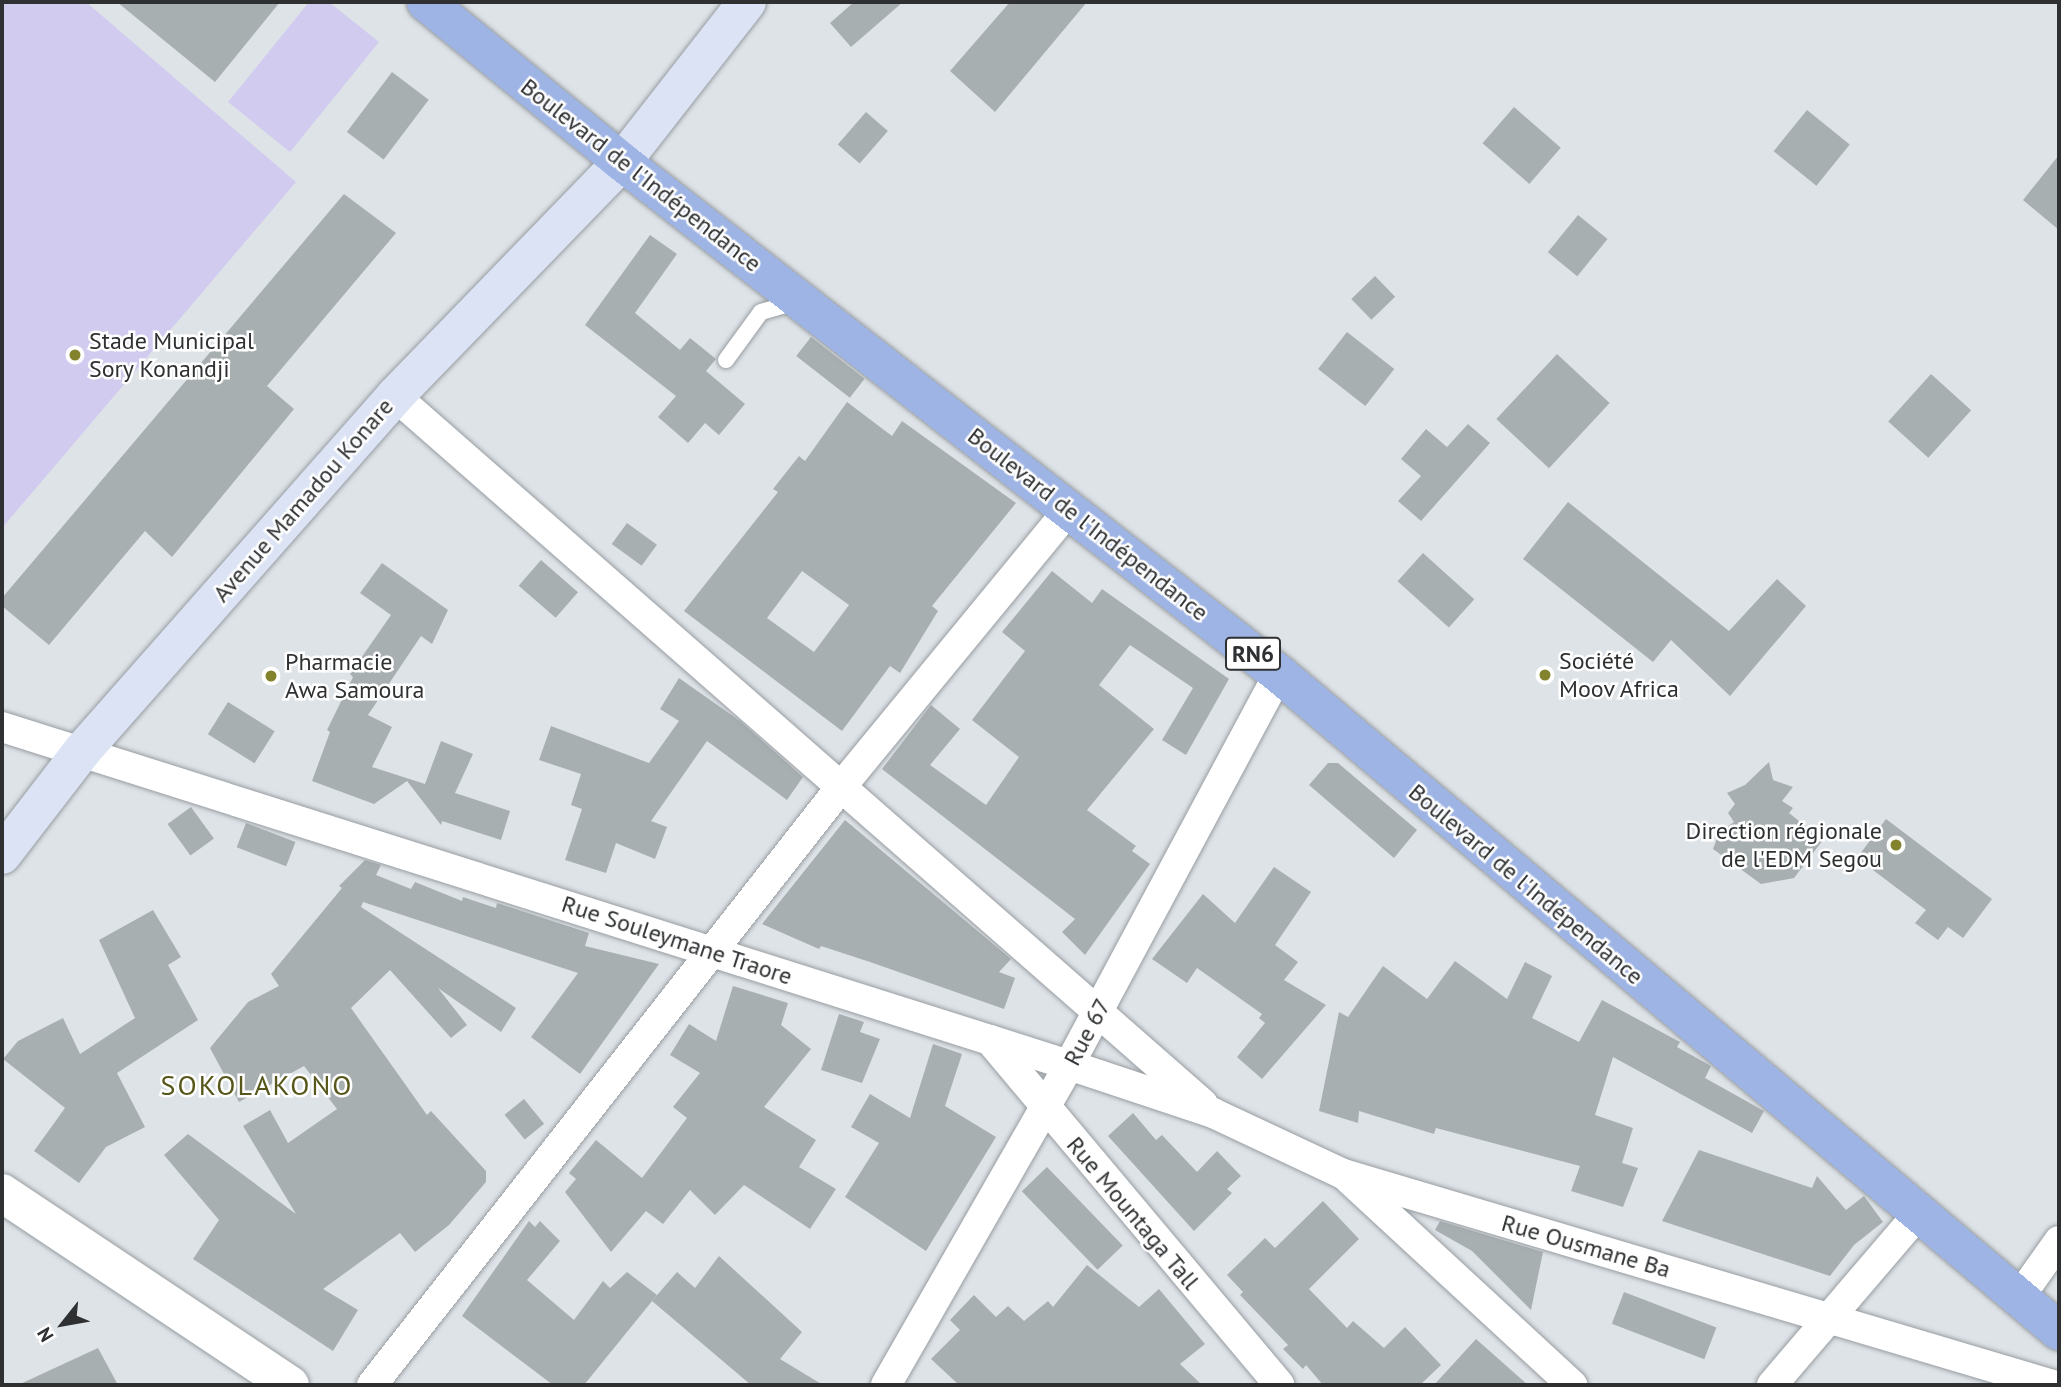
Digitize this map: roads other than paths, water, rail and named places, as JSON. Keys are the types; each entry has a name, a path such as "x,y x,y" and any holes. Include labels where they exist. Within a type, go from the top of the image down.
{"highway":[{"name":"Boulevard de l'Indépendance","path":"426,2 622,162 1279,674 1917,1215 2059,1331"}],"main road":[{"name":"Avenue Mamadou Konare","path":"2,855 83,750 395,396 622,162 747,2"}],"street":[{"path":"395,396 1213,1113"},
{"path":"372,1385 841,787 1069,509"},
{"name":"Rue 67","path":"886,1385 1045,1109 1279,674"},
{"name":"Rue Souleymane Traore","path":"2,727 83,750 1069,1065 1213,1113 1343,1174"},
{"name":"Rue Mountaga Tall","path":"990,1040 1045,1109 1279,1385"},
{"path":"1343,1174 1572,1385"},
{"name":"Rue Ousmane Ba","path":"1343,1174 2053,1385"},
{"path":"2,1193 290,1385"},
{"path":"1772,1385 1917,1215"},
{"path":"2018,1299 2059,1241"}],"lane":[{"path":"726,360 761,312 801,301"}],"place":[{"name":"Stade Municipal Sory Konandji","path":"75,355"},
{"name":"Société Moov Africa","path":"1545,675"},
{"name":"Pharmacie Awa Samoura","path":"271,676"},
{"name":"Direction régionale de l'EDM Segou","path":"1896,845"}],"district":[{"name":"SOKOLAKONO","path":"257,1085"}]}
